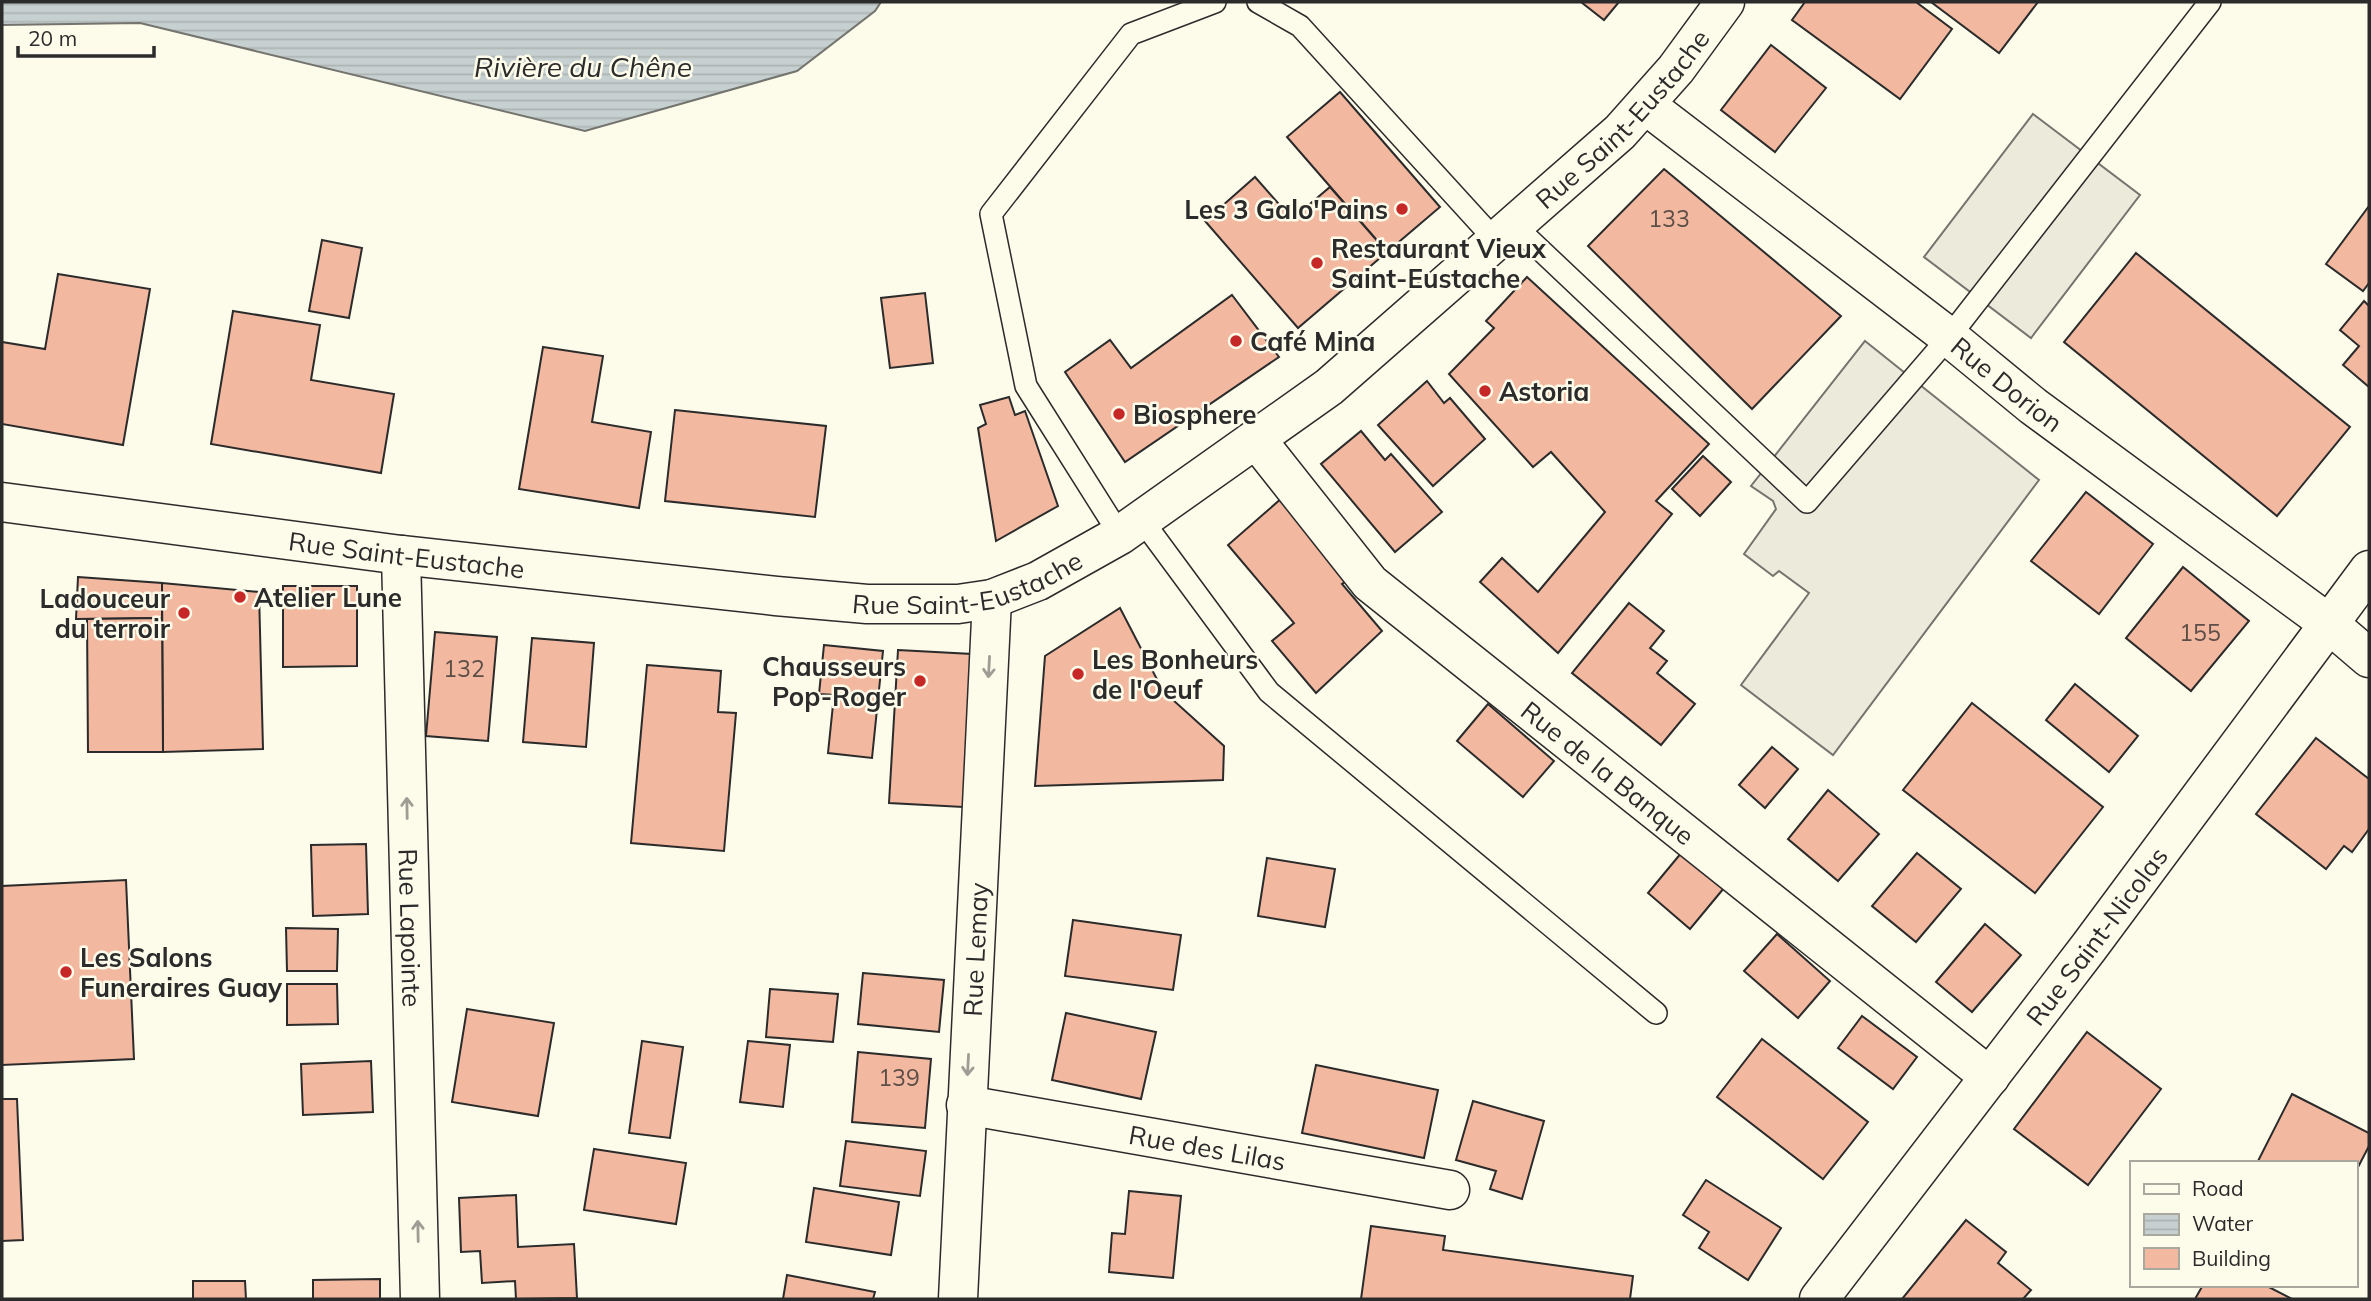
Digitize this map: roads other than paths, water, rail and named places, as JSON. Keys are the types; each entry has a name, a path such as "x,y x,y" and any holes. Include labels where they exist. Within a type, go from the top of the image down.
{"street":[{"name":"Rue Saint-Eustache","path":"2,502 401,555 867,604 958,604 992,599 1038,582 1131,527 1329,387 1647,106 1725,2"},
{"name":"Rue Dorion","path":"1647,106 1949,337 2033,406 2328,623 2369,658"},
{"name":"Rue de la Banque","path":"1256,439 1370,583 1990,1077"},
{"name":"Rue Lapointe","path":"401,555 420,1299"},
{"name":"Rue Saint-Nicolas","path":"1819,1299 1990,1077 2369,570"},
{"name":"Rue Lemay","path":"958,1299 992,599"},
{"name":"Rue des Lilas","path":"966,1105 1450,1190"}],"lane":[{"path":"1214,2 1131,34 990,214 1026,386 1131,527 1269,692 1656,1013"},
{"path":"1258,2 1300,26 1505,233 1807,502 1949,337 2210,2"}],"water":[{"name":"Rivière du Chêne","path":"2,2 881,2 875,11 797,71 585,131 140,23 2,25"}],"place":[{"name":"Les 3 Galo'Pains","path":"1402,209"},
{"name":"Restaurant Vieux Saint-Eustache","path":"1317,263"},
{"name":"Café Mina","path":"1236,341"},
{"name":"Astoria","path":"1485,391"},
{"name":"Biosphere","path":"1119,414"},
{"name":"Atelier Lune","path":"240,597"},
{"name":"Ladouceur du terroir","path":"184,613"},
{"name":"Les Bonheurs de l'Oeuf","path":"1078,674"},
{"name":"Chausseurs Pop-Roger","path":"920,681"},
{"name":"Les Salons Funeraires Guay","path":"66,972"}]}
